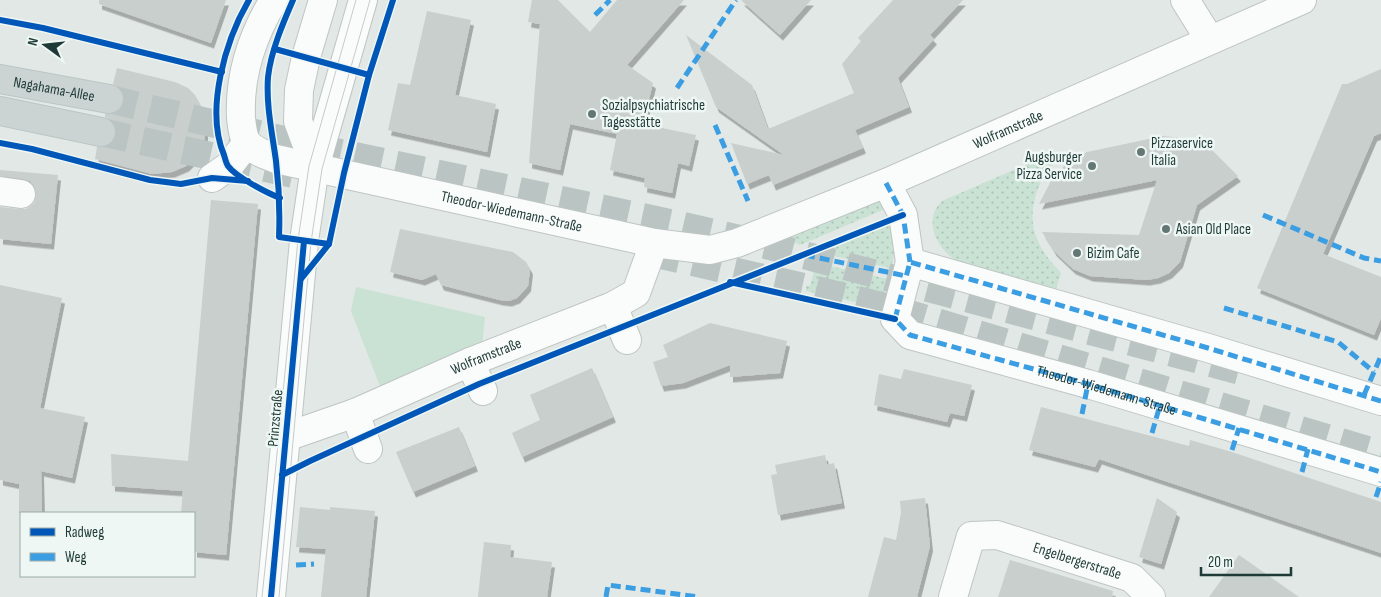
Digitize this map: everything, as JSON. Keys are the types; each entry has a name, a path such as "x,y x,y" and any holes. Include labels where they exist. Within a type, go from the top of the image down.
{"main road":[{"name":"Nagahama-Allee","path":"0,78 109,99"},
{"path":"0,111 101,132"}],"street":[{"path":"212,178 228,166 247,143 242,128 241,111 245,69 252,45 264,16 274,0"},
{"name":"Prinzstraße","path":"271,597 304,241 315,167 298,121 300,90 306,57 323,0"},
{"path":"315,167 362,0"},
{"path":"1185,0 1210,40"},
{"name":"Wolframstraße","path":"710,250 737,243 886,183 1302,0"},
{"name":"Theodor-Wiedemann-Straße","path":"247,143 262,154 276,159 654,243 710,250"},
{"name":"Theodor-Wiedemann-Straße","path":"886,183 903,215 910,262 895,319 910,335 1088,384 1381,472"},
{"name":"Wolframstraße","path":"286,437 355,413 470,362 613,306 636,293 654,243"},
{"path":"910,262 1200,345 1381,401"},
{"path":"613,306 628,340"},
{"path":"470,362 483,392"},
{"path":"355,413 368,449"},
{"name":"Engelbergerstraße","path":"953,597 971,536 998,535 1132,578 1151,597"}],"green space":[{"path":"1048,155 1053,164 1041,181 1037,191 1034,201 1033,222 1034,232 1040,245 1061,273 1055,292 962,263 952,258 944,250 939,244 933,229 934,214 942,201"},
{"path":"880,199 885,209 800,245 787,239"},
{"path":"893,223 898,237 891,268 820,253"},
{"path":"812,262 888,279 882,308 806,291 806,286 810,286 815,268 811,267"},
{"path":"356,287 485,317 482,346 381,389 351,311"}],"building":[{"path":"99,0 226,0 211,43 99,4"},
{"path":"532,0 558,0 590,32 617,0 684,0 627,65 653,83 643,124 696,135 689,166 678,163 672,193 644,187 645,178 610,170 617,134 570,124 560,170 529,163 540,24 528,22"},
{"path":"741,0 811,0 780,35"},
{"path":"893,0 963,0 930,35 934,39 898,78 909,107 855,130 863,148 773,185 769,175 747,184 731,143 784,155 716,107 686,35 752,85 768,129 854,93 842,64 861,41 858,38"},
{"path":"427,11 471,20 455,95 496,104 487,152 388,130 398,83 410,85"},
{"path":"117,68 175,82 188,88 195,95 205,114 205,135 203,145 198,154 186,166 172,172 152,174 95,159 97,147 106,147 113,142 116,136 116,127 112,121 105,117 105,114 114,114 121,109 124,102 124,93 113,84"},
{"path":"1381,69 1381,133 1374,136 1323,254 1381,277 1381,318 1374,335 1257,288 1342,84 1347,84"},
{"path":"1163,136 1182,138 1213,151 1238,176 1197,205 1180,262 1169,273 1147,280 1090,276 1073,269 1054,251 1042,232 1139,235 1157,180 1039,204 1052,179 1066,164 1087,152"},
{"path":"0,170 58,175 51,244 0,239 0,207 26,209 34,203 36,196 35,188 30,181 0,176"},
{"path":"211,200 258,204 226,555 195,552 195,512 181,512 183,491 112,486 111,454 188,461"},
{"path":"400,229 513,252 526,262 530,269 528,286 517,298 509,301 441,285 436,274 422,280 390,272"},
{"path":"0,285 62,298 40,408 85,417 72,478 41,471 42,512 19,513 19,484 0,480"},
{"path":"710,323 787,341 780,373 730,377 730,365 683,383 661,386 653,362 668,357 663,345"},
{"path":"592,368 613,417 522,457 512,433 540,420 530,395"},
{"path":"904,369 972,385 964,416 950,413 947,422 874,405 879,374 901,379"},
{"path":"1041,407 1189,446 1190,440 1232,452 1381,502 1381,553 1099,459 1095,467 1029,450"},
{"path":"459,427 475,466 413,492 396,452"},
{"path":"825,455 827,465 834,463 842,503 778,515 771,475 777,474 775,465"},
{"path":"925,498 930,546 917,597 868,597 884,537 896,540 901,513 900,501"},
{"path":"1157,498 1177,512 1161,564 1139,557"},
{"path":"300,507 330,510 330,507 375,511 366,597 321,597 326,549 296,547"},
{"path":"484,542 511,545 510,557 552,562 547,597 478,597"},
{"path":"1239,555 1299,597 1209,597"},
{"path":"1010,560 1113,591 1112,597 998,597"}],"tunnel":[{"path":"109,99 331,151 770,246 1241,371"},
{"path":"101,132 293,174"},
{"path":"652,253 886,307 1381,454"}],"tram line":[{"path":"262,597 298,240 309,166 356,0"},
{"path":"279,597 311,242 322,169 370,0"}],"marked path":[{"path":"595,15 610,0"},
{"path":"677,88 736,0"},
{"path":"715,125 748,201"},
{"path":"886,183 903,215 910,262"},
{"path":"1263,215 1364,258 1381,261"},
{"path":"805,255 906,276"},
{"path":"1381,401 1208,348 910,262 895,319 910,335 1088,384 1381,472"},
{"path":"1224,308 1338,342 1374,372"},
{"path":"1364,395 1381,356"},
{"path":"1082,414 1088,384"},
{"path":"1152,433 1160,405"},
{"path":"1232,450 1239,428"},
{"path":"1302,472 1308,449"},
{"path":"1376,497 1381,482"},
{"path":"296,565 314,564"},
{"path":"606,597 608,585 699,597"}],"cycle path":[{"path":"249,0 232,35 220,76 217,97 219,137 228,166 252,184 280,198"},
{"path":"293,0 281,28 268,77 269,108 279,189 279,237 329,244"},
{"path":"301,279 329,244 344,173 369,75 393,0"},
{"path":"0,20 43,28 222,72"},
{"path":"275,49 369,75"},
{"path":"0,143 32,149 150,180 181,184 212,178 248,181"},
{"path":"282,475 479,384 903,215"},
{"path":"271,597 304,241"},
{"path":"730,282 895,319"}],"place":[{"name":"Sozialpsychiatrische Tagesstätte","path":"592,114"},
{"name":"Pizzaservice Italia","path":"1141,152"},
{"name":"Augsburger Pizza Service","path":"1092,166"},
{"name":"Asian Old Place","path":"1166,229"},
{"name":"Bizim Cafe","path":"1077,253"}]}
